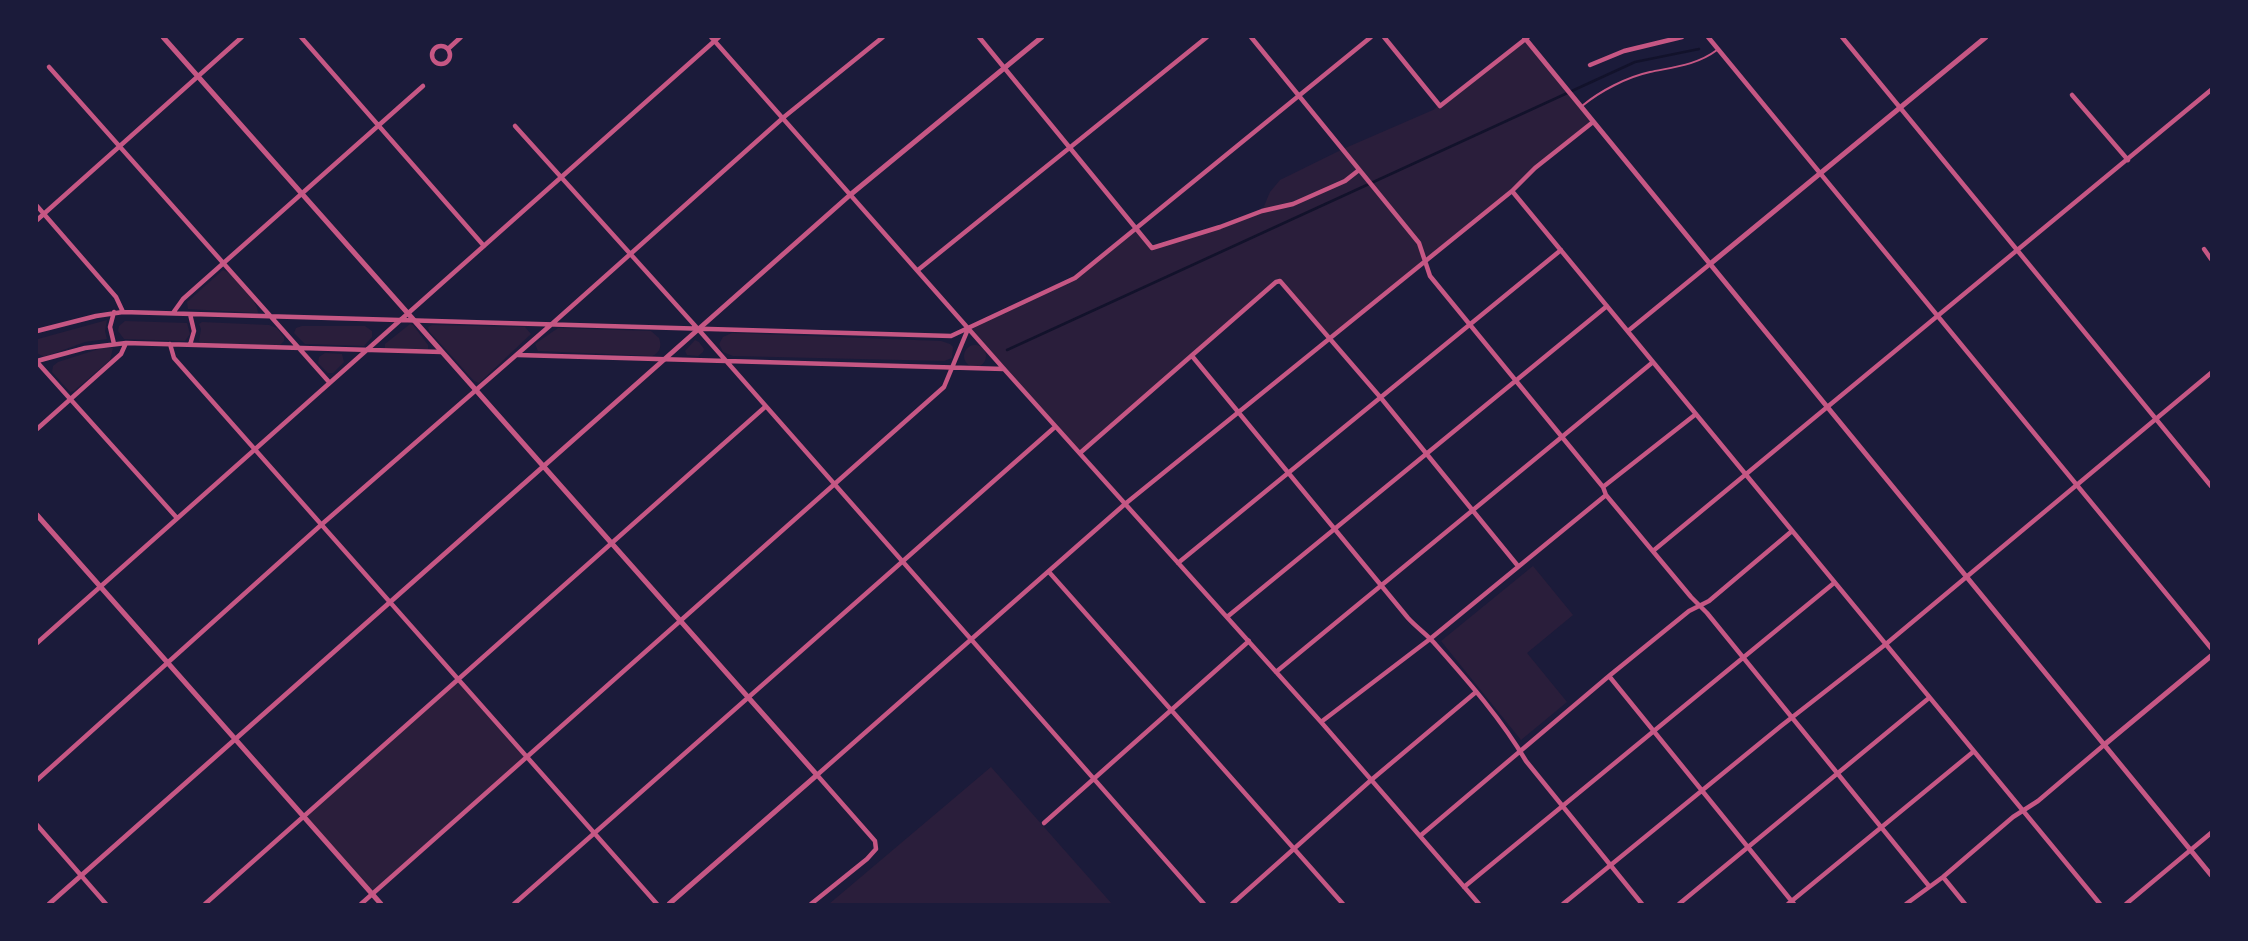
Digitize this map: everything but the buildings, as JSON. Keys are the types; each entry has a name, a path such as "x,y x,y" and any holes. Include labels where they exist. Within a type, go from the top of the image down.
{"street":[{"path":"163,37 875,841 876,849 867,859 811,904"},
{"path":"37,220 242,37"},
{"path":"301,37 484,246"},
{"path":"448,49 461,37"},
{"path":"37,780 783,117 883,37"},
{"path":"979,37 1152,248 1220,228 1262,211 1293,204 1345,181 1360,170"},
{"path":"49,904 850,195 1042,37"},
{"path":"918,270 1206,37"},
{"path":"1251,37 1419,243 1430,276 1469,325 1929,886"},
{"path":"37,331 123,312 943,336 957,334 1068,283 1371,37"},
{"path":"1384,37 1440,106 1526,37 2211,875"},
{"path":"1590,65 1623,51 1682,37"},
{"path":"1708,37 2211,648"},
{"path":"1842,37 2211,486"},
{"path":"1628,331 1986,37"},
{"path":"37,643 715,38 850,195 1321,722 1479,904"},
{"path":"440,46 448,49 450,54 447,62 436,62 433,58 435,49 440,46"},
{"path":"49,67 329,382"},
{"path":"173,313 183,299 423,86"},
{"path":"1653,551 2211,90"},
{"path":"2073,95 2128,160"},
{"path":"669,904 1125,504 1512,191 1535,168 1594,121"},
{"path":"515,126 698,329 1204,904"},
{"path":"1512,191 2100,904"},
{"path":"37,206 116,297 123,312"},
{"path":"1178,564 1561,250"},
{"path":"2204,250 2211,258"},
{"path":"1079,454 1280,281 1381,398 1518,566"},
{"path":"1227,617 1607,306"},
{"path":"114,312 110,327 114,344"},
{"path":"190,314 194,331 190,345"},
{"path":"361,904 944,387 969,327"},
{"path":"37,429 121,354 126,343"},
{"path":"177,518 37,361 126,343 442,352"},
{"path":"170,344 174,358 253,449 657,904"},
{"path":"517,355 1004,369"},
{"path":"1192,356 1408,618 1476,692 1562,806 1642,904"},
{"path":"1276,672 1653,362"},
{"path":"1563,904 1886,644 2211,373"},
{"path":"205,904 765,407"},
{"path":"1603,487 1696,414"},
{"path":"514,904 1055,427"},
{"path":"1321,722 1430,639 1606,495"},
{"path":"37,515 381,904"},
{"path":"1420,836 1609,676 1689,611 1709,601 1793,531"},
{"path":"1049,572 1343,904"},
{"path":"1464,887 1834,583"},
{"path":"1044,822 1249,641"},
{"path":"1906,904 1943,877 2012,817 2038,801 2211,656"},
{"path":"1609,676 1791,903 1973,752"},
{"path":"1232,904 1370,780 1476,692"},
{"path":"1679,904 1929,698"},
{"path":"37,825 106,904"},
{"path":"2126,904 2211,833"},
{"path":"1943,877 1965,904"}],"lane":[{"path":"1581,107 1600,93 1641,75 1689,64 1718,49"}],"shaded area":[{"path":"1526,39 1594,121 1329,338 1280,281 1079,454 969,327 1067,283 1136,227 1152,248 1262,211 1270,192 1280,180 1433,110"},
{"path":"223,270 245,288 258,313 188,309 187,302"},
{"path":"107,320 107,339 85,342 44,357 37,353 38,339"},
{"path":"125,321 187,323 190,334 185,341 124,339 118,331"},
{"path":"199,324 269,325 277,328 284,341 279,346 201,343"},
{"path":"410,324 428,345 428,349 385,349 385,344"},
{"path":"365,326 372,331 372,337 364,346 305,344 294,333 296,328"},
{"path":"428,327 525,327 531,334 479,383 474,381 429,331"},
{"path":"558,328 651,331 659,338 659,351 652,356 538,351 535,344"},
{"path":"732,333 941,341 953,347 952,358 944,361 733,356 723,352 719,344 723,337"},
{"path":"695,340 704,349 703,352 698,356 687,355 685,351"},
{"path":"975,345 983,348 986,356 983,364 975,367 967,364 964,356 967,348"},
{"path":"102,348 113,348 110,360 74,391 70,392 52,372 53,366 58,362"},
{"path":"325,353 342,354 344,362 333,373 328,373 318,363 319,357"},
{"path":"1533,566 1573,615 1527,653 1567,702 1521,740 1441,641"},
{"path":"459,680 527,757 373,894 304,816"},
{"path":"991,767 1112,904 829,904"}],"waterway":[{"path":"1007,350 1635,62 1699,49"}]}
